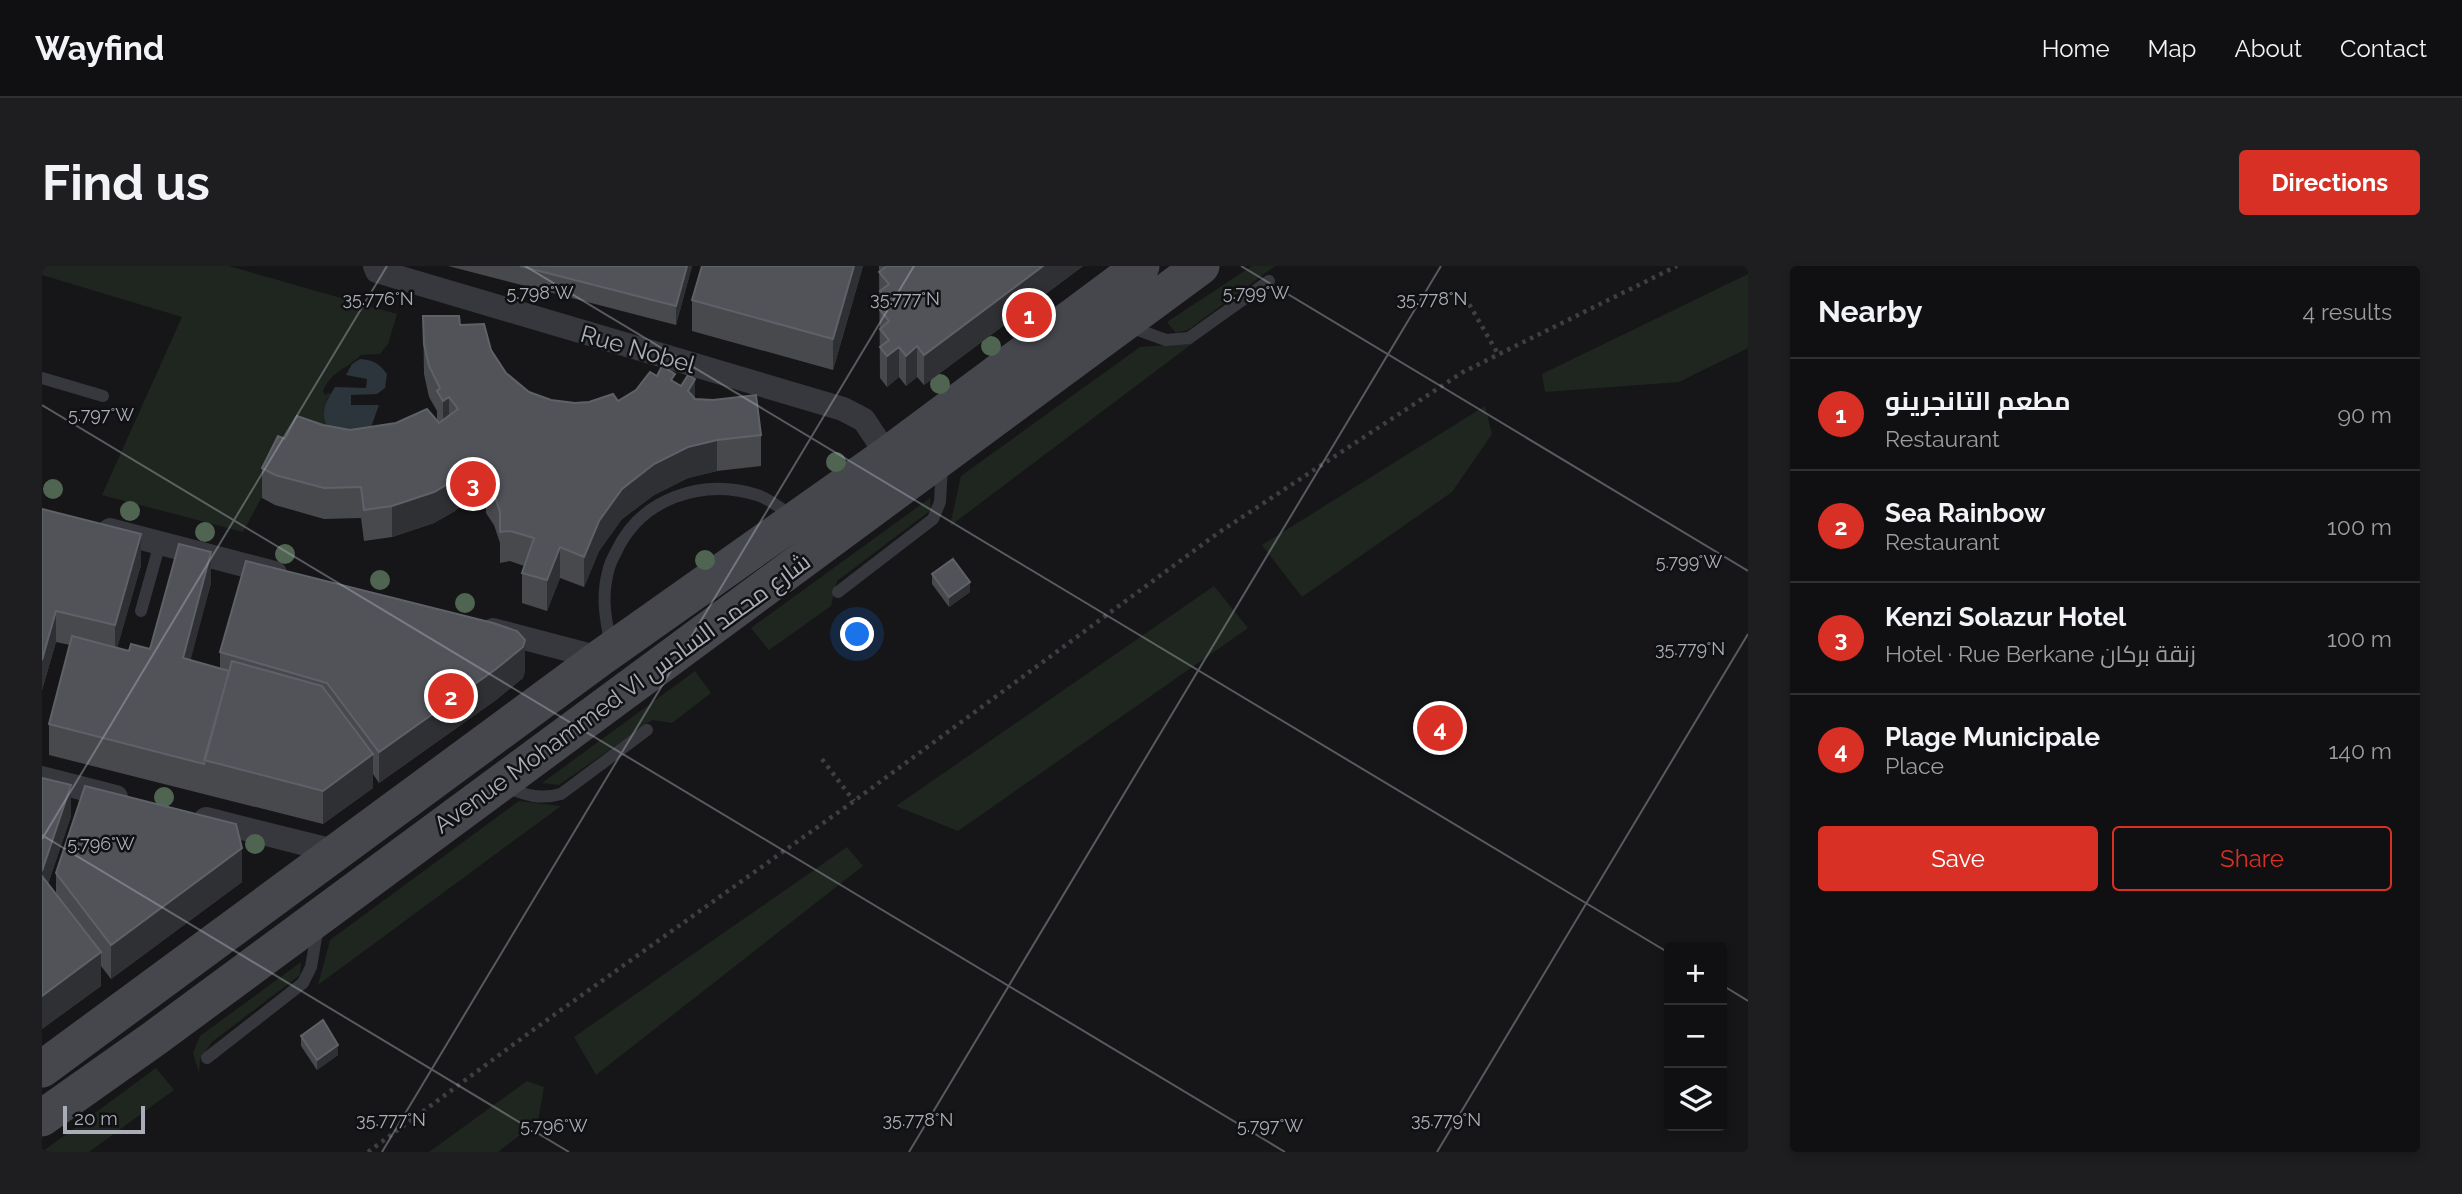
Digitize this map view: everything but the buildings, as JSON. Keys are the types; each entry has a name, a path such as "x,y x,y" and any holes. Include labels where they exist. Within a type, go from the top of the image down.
{"main road":[{"name":"Avenue Mohammed VI شارع محمد السادس","path":"42,1069 606,654 887,455 1141,266"},
{"name":"Avenue Mohammed VI شارع محمد السادس","path":"42,1118 1201,266"}],"street":[{"name":"Rue Nobel","path":"375,266 377,271 843,409 864,420 887,455"},
{"path":"81,522 248,575 302,580"},
{"path":"473,625 606,654"},
{"path":"42,778 133,801"},
{"path":"185,814 338,852"}],"lane":[{"path":"1123,325 1167,340 1189,338 1269,281"},
{"path":"42,378 103,396"},
{"path":"838,592 933,519 940,502 942,458"},
{"path":"606,654 603,608 608,570 624,536 650,509 684,492 722,488 759,495 797,519"},
{"path":"141,611 172,552"},
{"path":"499,784 528,796 547,798 561,794 647,730"},
{"path":"207,1058 303,983 314,952 319,916"}],"path":[{"path":"368,1152 533,1030 854,801 1218,533 1463,372 1677,266"},
{"path":"1465,297 1498,354"},
{"path":"822,760 854,801"}],"shaded area":[{"path":"42,266 229,266 397,314 388,344 380,354 361,355 335,374 327,384 323,391 325,395 331,394 327,399 330,431 278,467 243,532 102,495 182,317 42,275"},
{"path":"1252,266 1275,266 1188,330 1176,333 1167,322"},
{"path":"1748,274 1748,348 1679,382 1545,392 1542,374"},
{"path":"1193,343 950,526 961,476 1140,347"},
{"path":"360,359 375,363 387,374 385,388 377,394 351,395 351,405 379,405 370,430 330,431 324,414 328,398 335,387 366,388 367,379 346,375 352,364"},
{"path":"1485,406 1492,434 1452,492 1302,597 1262,545"},
{"path":"930,498 931,510 837,581 831,606 769,650 751,628"},
{"path":"1214,586 1248,628 958,831 896,806"},
{"path":"695,671 711,693 672,723 652,720 559,785 542,783"},
{"path":"519,801 561,806 318,985 330,940"},
{"path":"847,847 863,866 596,1075 574,1037"},
{"path":"301,962 300,975 212,1042 200,1059 199,1073 193,1053 200,1036"},
{"path":"156,1068 174,1090 89,1152 42,1152"},
{"path":"527,1081 544,1087 538,1121 498,1152 429,1152"}],"place":[{"name":"مطعم التانجرينو","path":"1029,315"},
{"name":"Kenzi Solazur Hotel","path":"473,484"},
{"name":"Sea Rainbow","path":"451,696"},
{"name":"Plage Municipale","path":"1440,728"}]}
